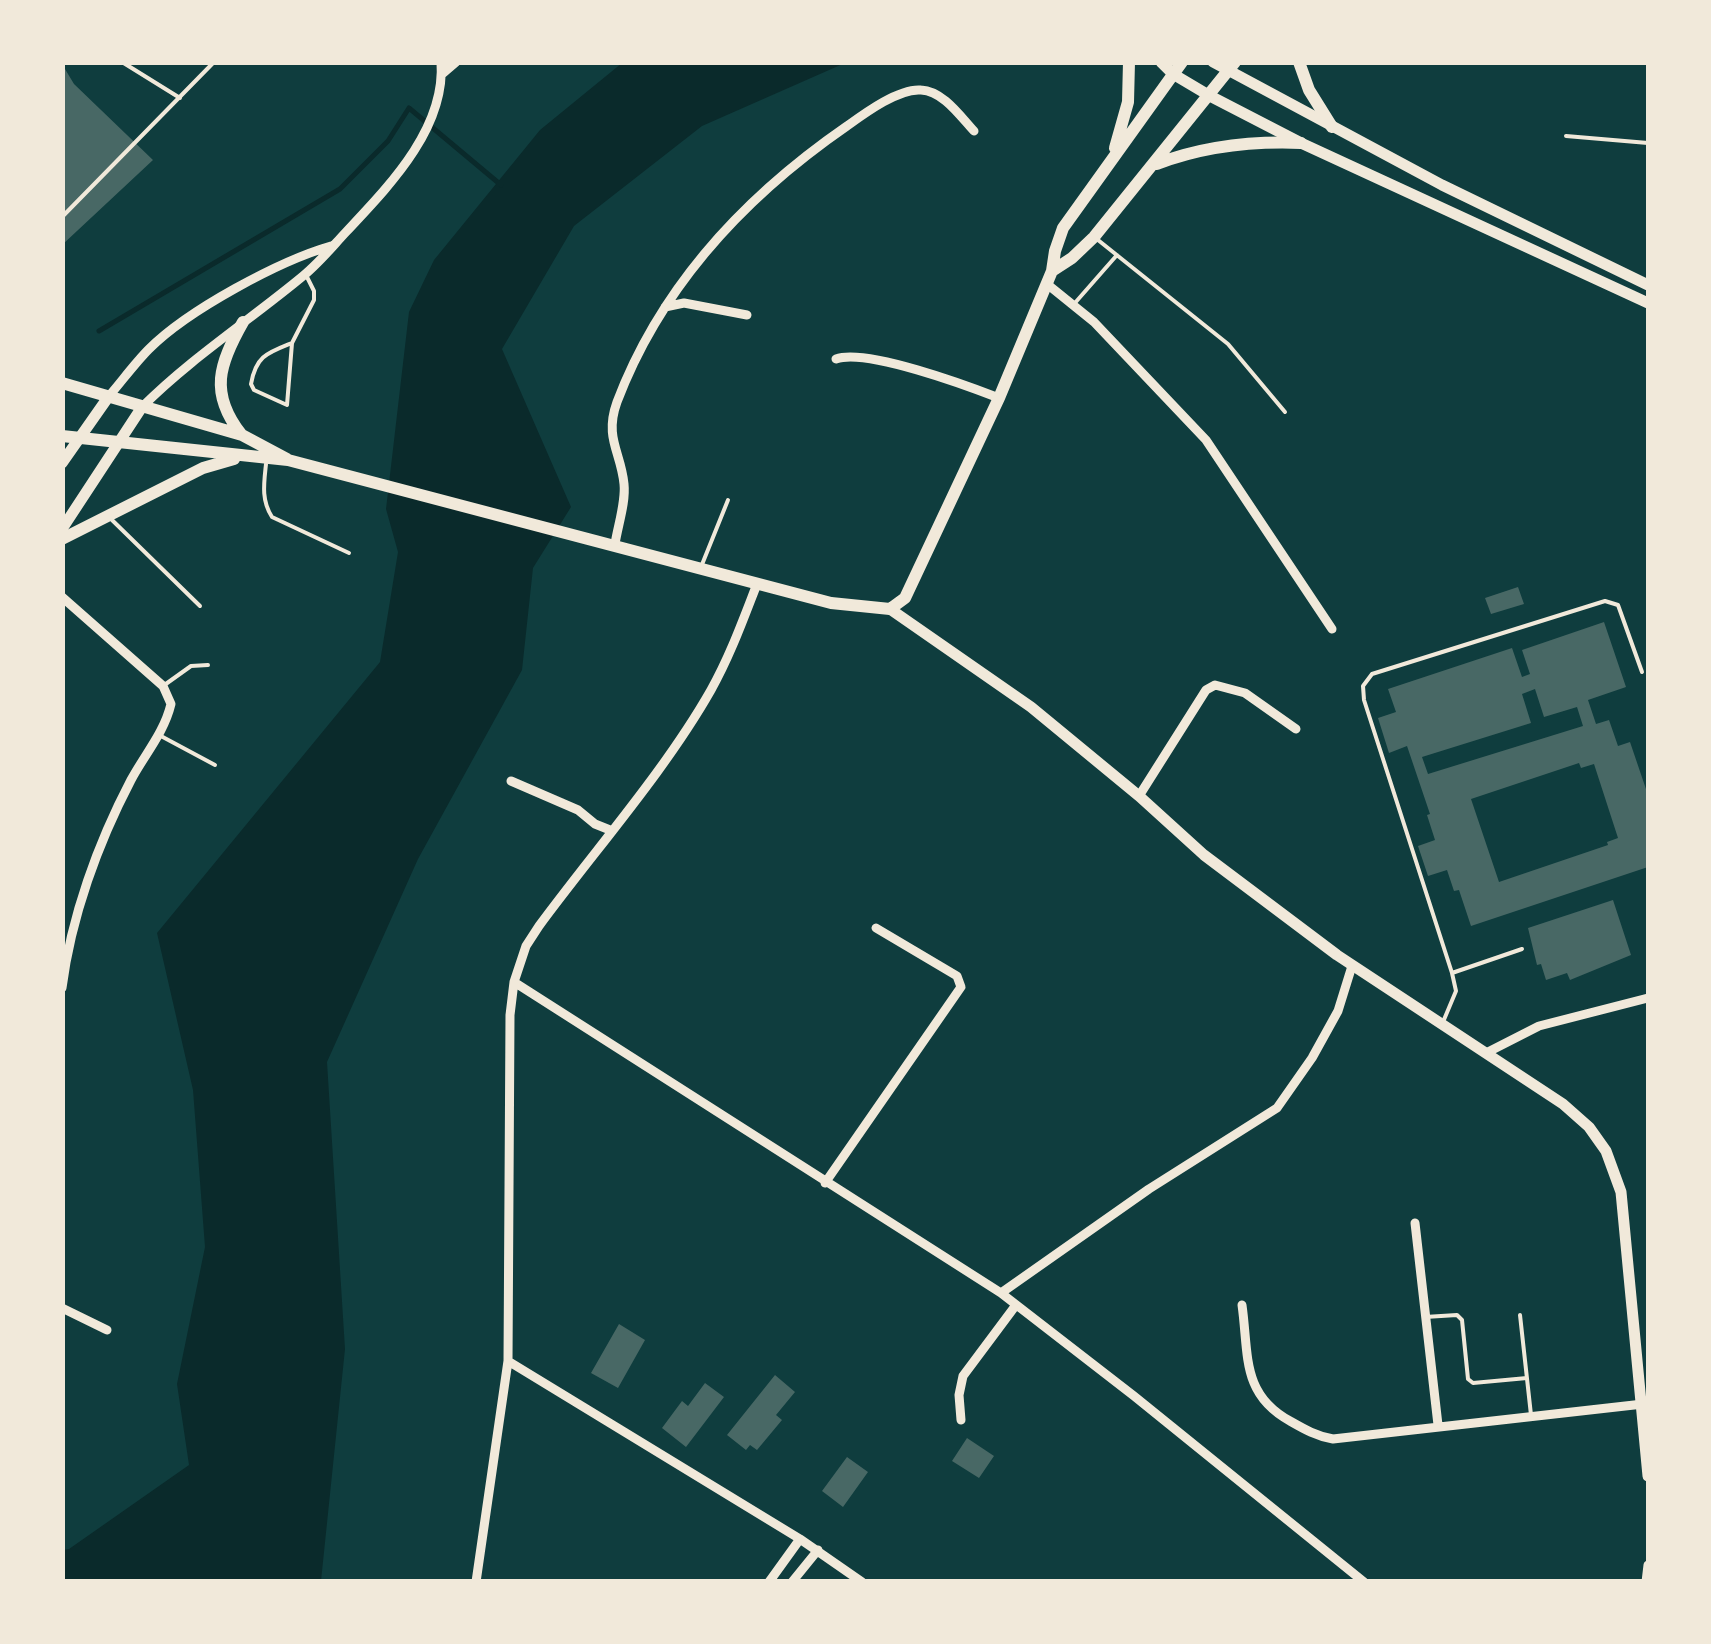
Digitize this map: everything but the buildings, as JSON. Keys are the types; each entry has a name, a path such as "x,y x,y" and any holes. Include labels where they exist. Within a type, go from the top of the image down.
{"main road":[{"path":"1113,155 1128,102 1129,62"},
{"path":"1299,62 1309,90 1332,127"},
{"path":"1050,278 1094,237 1232,67"},
{"path":"62,436 288,460 831,603 890,609 905,598 999,398 1050,278 1063,228 1178,68"},
{"path":"1153,165 1187,152 1219,146 1301,143"},
{"path":"242,435 229,419 220,383 224,356 243,322"},
{"path":"62,383 242,435 288,460"},
{"path":"62,539 202,468 246,457"}],"street":[{"path":"62,529 142,407 166,383 306,275 380,195 424,132 440,94 441,68 456,62"},
{"path":"1161,62 1178,68 1210,96 1301,143 1648,303"},
{"path":"1213,62 1232,67 1332,127 1648,285"},
{"path":"615,544 625,488 614,454 612,424 617,403 665,306 703,252 794,162 878,104 919,89 938,94 974,131"},
{"path":"62,463 108,396 150,348 207,308 296,256 334,245"},
{"path":"1050,278 1216,453 1332,630"},
{"path":"665,306 684,304 747,315"},
{"path":"836,359 857,356 950,378 999,398"},
{"path":"476,1582 508,1361 508,1063 514,982 526,946 538,926 709,694 731,652 756,584"},
{"path":"62,597 163,686 171,704 160,735 132,778 107,834 69,943 62,988"},
{"path":"890,609 1030,707 1204,855 1352,966 1488,1052 1563,1104 1588,1127 1606,1152 1621,1192 1648,1476"},
{"path":"1139,796 1206,690 1215,685 1245,692 1296,729"},
{"path":"511,781 578,810 610,830"},
{"path":"825,1183 961,987 957,976 876,928"},
{"path":"1001,1293 1150,1188 1277,1108 1312,1058 1338,1011 1352,966"},
{"path":"514,982 1001,1293 1364,1582"},
{"path":"1488,1052 1539,1026 1648,998"},
{"path":"1415,1222 1438,1425"},
{"path":"961,1420 959,1395 963,1376 1016,1305"},
{"path":"1242,1305 1253,1384 1259,1398 1273,1412 1316,1436 1333,1439 1643,1404"},
{"path":"62,1308 107,1330"},
{"path":"508,1361 818,1550 862,1582"},
{"path":"769,1582 800,1539"},
{"path":"792,1582 818,1550"},
{"path":"1646,1582 1648,1565"}],"lane":[{"path":"122,62 180,98"},
{"path":"62,217 214,62"},
{"path":"1566,136 1648,143"},
{"path":"1094,237 1228,344 1285,412"},
{"path":"1074,304 1117,255"},
{"path":"292,343 257,362 252,384 254,390 287,406 292,343 314,300 314,290 306,275"},
{"path":"266,459 263,492 272,517 350,554"},
{"path":"701,567 728,500"},
{"path":"108,517 200,606"},
{"path":"1443,1022 1456,991 1452,972 1362,686 1372,674 1604,601 1618,605 1642,672"},
{"path":"163,686 191,666 208,665"},
{"path":"160,735 216,765"},
{"path":"1452,972 1522,949"},
{"path":"1426,1316 1457,1315 1462,1320 1468,1380 1474,1384 1527,1378"},
{"path":"1520,1315 1531,1415"}],"water":[{"path":"622,63 845,63 702,126 574,226 502,349 571,507 533,568 522,670 418,859 327,1062 345,1349 321,1581 63,1582 63,1550 189,1465 177,1384 205,1247 193,1090 157,933 380,662 398,552 386,509 409,312 434,260 540,130"}],"waterway":[{"path":"99,331 340,189 388,141 409,108 501,185"}]}
